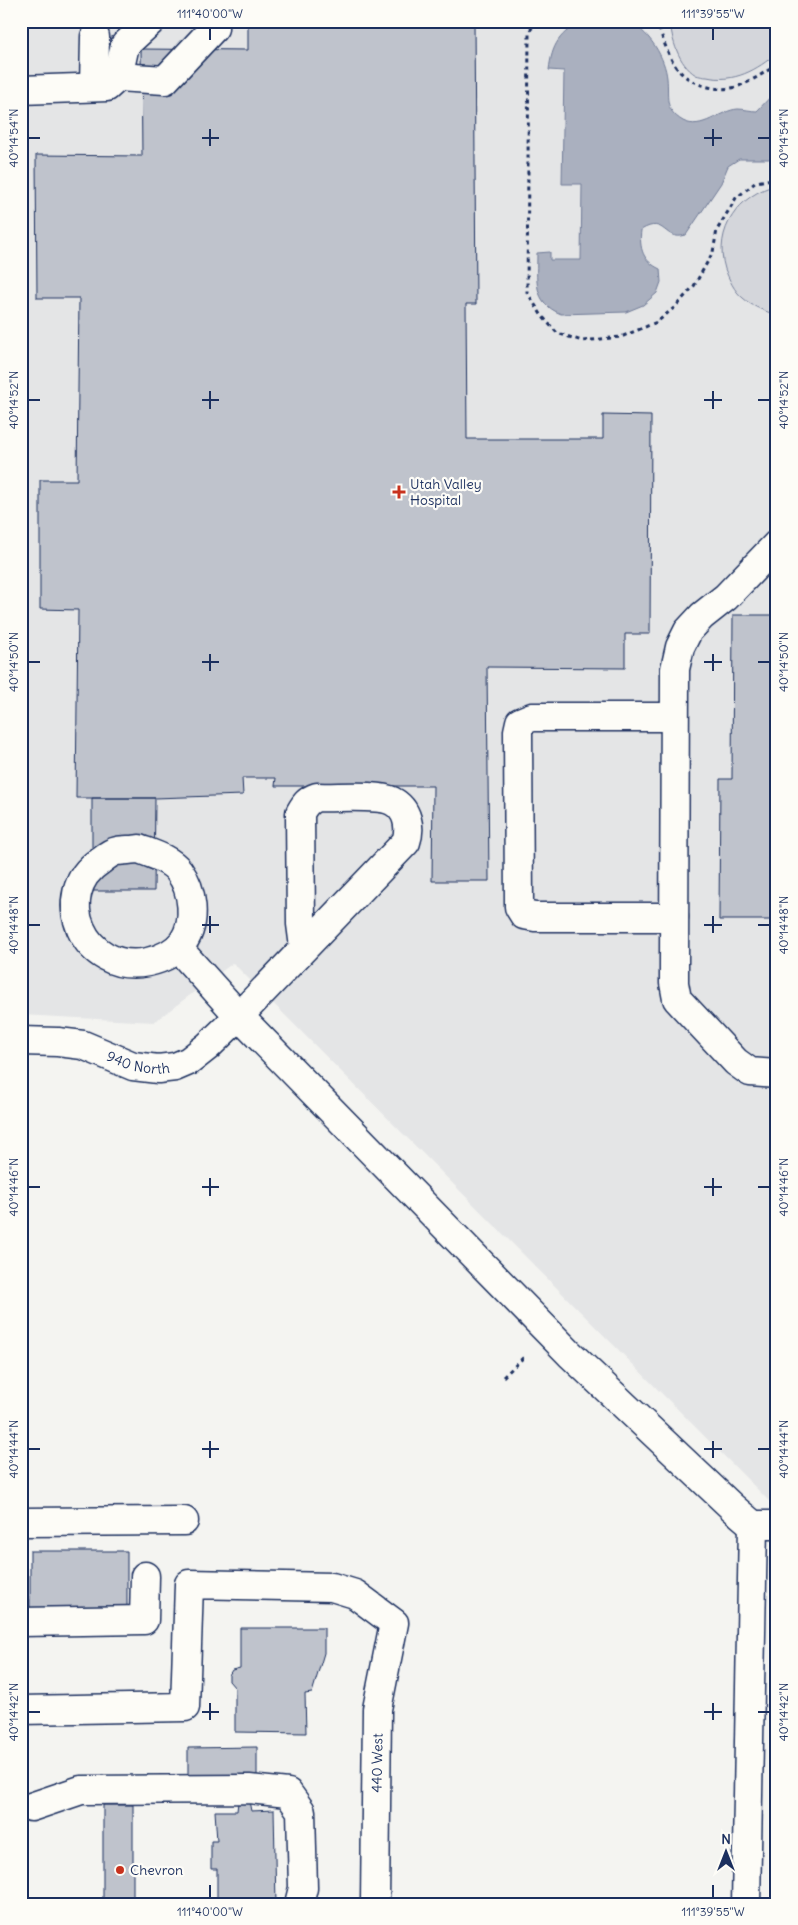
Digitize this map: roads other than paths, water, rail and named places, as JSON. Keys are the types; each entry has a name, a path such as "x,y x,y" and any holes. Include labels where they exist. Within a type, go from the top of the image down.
{"street":[{"path":"106,82 125,45 151,21"},
{"path":"21,90 106,82 165,80 214,28 214,21"},
{"path":"95,26 106,82"},
{"path":"772,1074 750,1072 736,1062 678,999 674,984 674,668 680,647 688,631 702,616 726,597 777,544"},
{"path":"674,717 532,717 520,722 518,731 519,907 524,915 535,917 674,917"},
{"name":"940 North","path":"21,1041 83,1045 133,1066 158,1069 175,1067 189,1061 208,1046 239,1016 406,842 409,834 408,820 401,808 392,801 378,798 317,797 305,804 300,812 301,924 304,947"},
{"path":"139,849 159,856 178,870 190,894 192,915 187,936 178,948 161,959 142,963 121,963 102,955 89,944 82,933 76,904 79,884 94,864 115,851 139,849"},
{"path":"178,948 239,1016 570,1354 725,1500 765,1525 746,1904"},
{"path":"21,1522 184,1521"},
{"path":"21,1622 144,1620 145,1576"},
{"name":"440 West","path":"21,1710 185,1707 189,1584 332,1587 355,1594 394,1623 378,1709 375,1904"},
{"path":"31,1807 81,1790 249,1789 288,1793 302,1811 303,1888 299,1904"}],"water":[{"path":"614,20 626,22 645,33 660,54 666,70 668,102 672,112 683,121 690,123 704,122 731,110 738,109 757,111 777,90 777,151 769,159 739,159 728,166 721,183 686,235 673,235 655,225 641,230 643,254 654,266 660,269 661,282 657,293 643,305 626,312 561,314 545,303 538,289 537,253 550,252 550,260 581,260 582,184 562,184 564,71 549,70 552,53 562,35 583,21"}],"place":[{"name":"Utah Valley Hospital","path":"399,492"},
{"name":"Chevron","path":"120,1870"}]}
